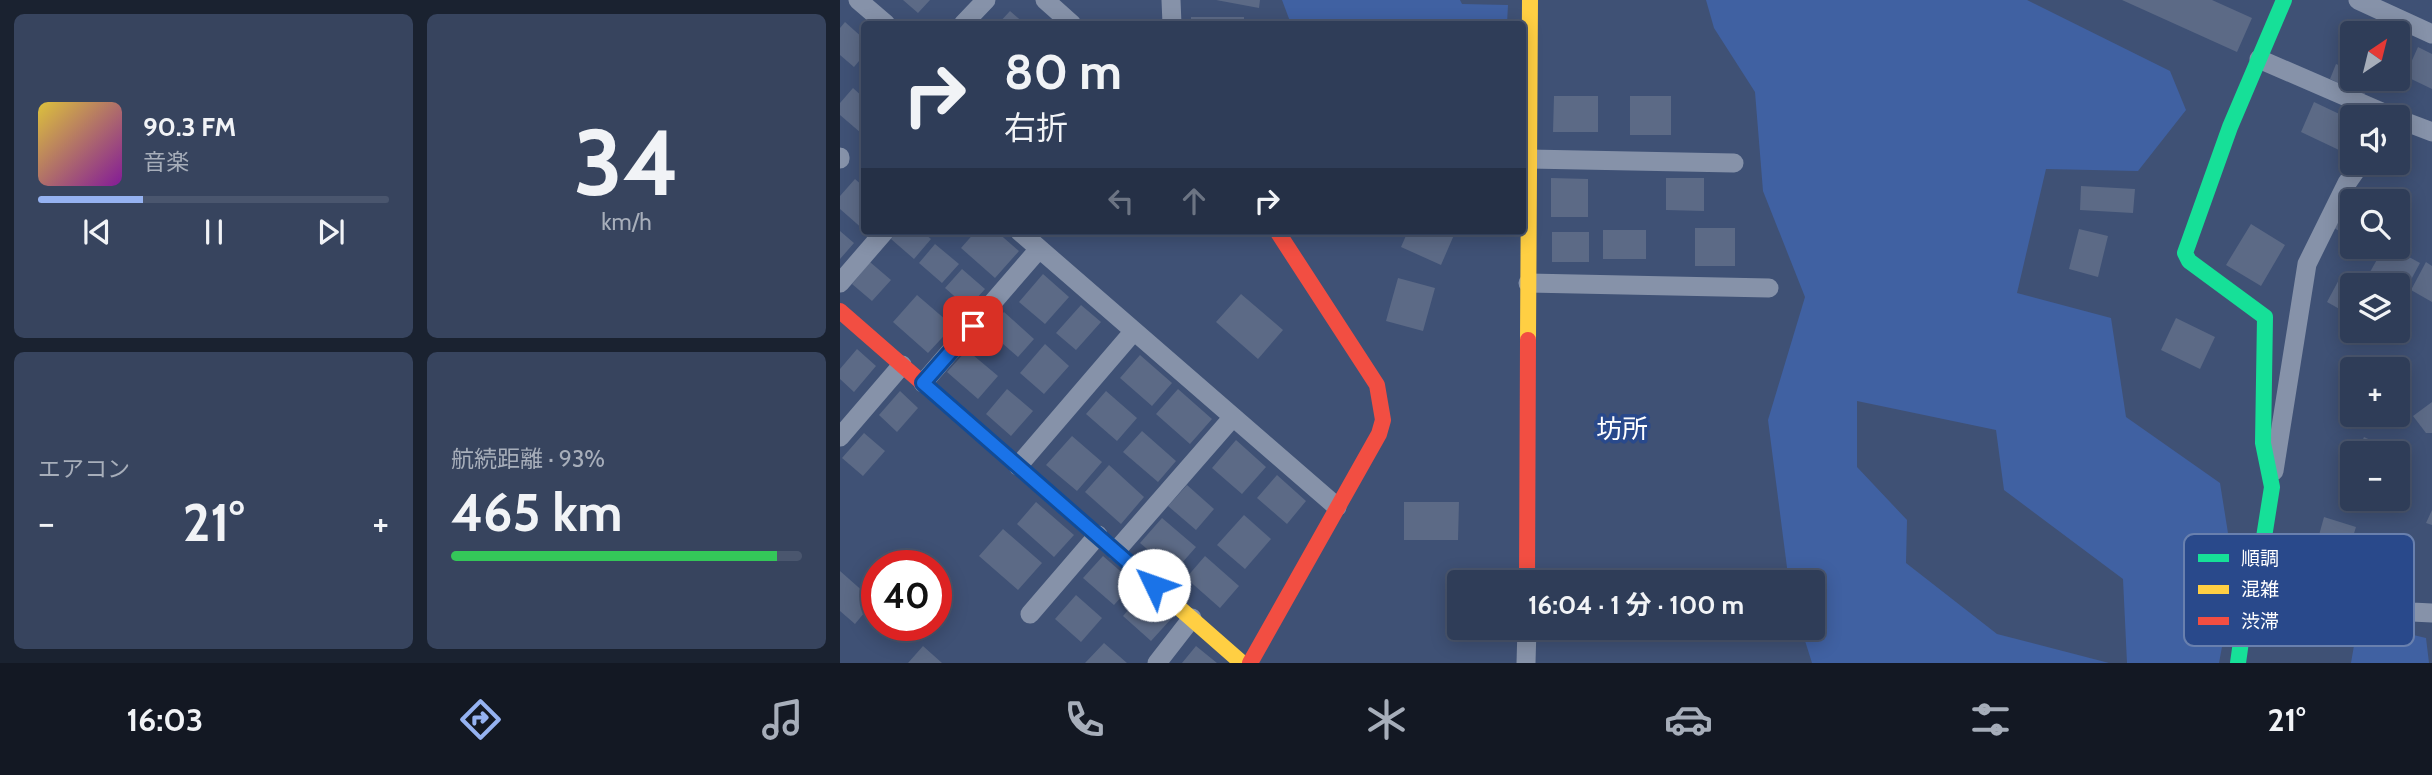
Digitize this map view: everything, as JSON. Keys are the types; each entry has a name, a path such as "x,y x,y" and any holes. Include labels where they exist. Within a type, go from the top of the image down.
{"street":[{"path":"858,0 882,21"},
{"path":"966,21 986,0"},
{"path":"1045,0 1069,21"},
{"path":"1171,0 1171,21"},
{"path":"1527,570 1530,0"},
{"path":"2272,487 2263,443 2265,317 2189,261 2185,253 2230,127 2284,0"},
{"path":"2358,0 2432,34"},
{"path":"2259,59 2364,105"},
{"path":"2410,124 2432,132"},
{"path":"1529,159 1734,163"},
{"path":"2265,534 2307,264 2353,175"},
{"path":"840,282 881,235"},
{"path":"1023,235 1337,507"},
{"path":"1250,663 1379,435 1383,419 1377,385 1280,235"},
{"path":"923,383 1039,249"},
{"path":"1528,283 1769,288"},
{"path":"840,311 1242,663"},
{"path":"1018,466 1134,331"},
{"path":"840,437 902,365"},
{"path":"1116,551 1233,417"},
{"path":"1030,614 1098,536"},
{"path":"2414,611 2432,613"},
{"path":"1157,663 1192,618"},
{"path":"1527,640 1527,663"}],"shaded area":[{"path":"1282,0 1460,0 1462,4 1508,5 1507,21 1290,21"},
{"path":"1706,0 2027,0 2170,71 2186,110 2138,171 2046,169 2017,293 2111,318 2126,417 2220,483 2228,534 2184,534 2184,646 2222,646 2219,663 2127,663 2123,579 2004,490 1996,430 1857,401 1857,467 1907,520 1906,563 1997,634 2109,663 1812,663 1805,640 1825,640 1825,570 1787,570 1768,420 1805,297 1763,191 1755,92 1714,28"},
{"path":"2414,635 2426,638 2429,663 2351,663 2354,646 2414,646"}],"building":[{"path":"903,0 930,0 918,13"},
{"path":"1216,0 1260,0 1259,8"},
{"path":"2122,0 2212,0 2252,18 2237,52"},
{"path":"1010,11 1022,21 1001,21"},
{"path":"1191,17 1244,17 1244,21 1191,21"},
{"path":"845,22 861,36 861,59 854,67 840,55 840,28"},
{"path":"2418,47 2432,54 2432,89 2410,78 2410,65"},
{"path":"2336,64 2340,66 2340,84 2330,79"},
{"path":"853,88 861,95 861,133 840,115 840,103"},
{"path":"1554,96 1598,96 1598,132 1553,132"},
{"path":"1630,96 1671,96 1671,135 1630,135"},
{"path":"2314,102 2340,114 2339,150 2301,132"},
{"path":"1551,178 1588,179 1588,217 1551,217"},
{"path":"1666,178 1704,178 1704,211 1666,210"},
{"path":"855,179 861,184 861,227 840,209 840,196"},
{"path":"2081,186 2135,189 2133,213 2080,210"},
{"path":"2340,217 2340,231 2334,228"},
{"path":"2251,224 2285,245 2261,286 2226,265"},
{"path":"1695,228 1735,228 1735,266 1695,266"},
{"path":"2079,229 2108,236 2098,277 2069,269"},
{"path":"1603,230 1646,230 1646,259 1603,259"},
{"path":"840,231 854,243 840,259"},
{"path":"1552,232 1589,232 1589,262 1552,262"},
{"path":"894,235 926,235 931,239 914,259 891,239"},
{"path":"972,235 1001,235 1019,251 995,278 961,248"},
{"path":"1406,235 1454,235 1441,265 1401,247"},
{"path":"935,244 959,264 942,283 919,263"},
{"path":"2410,257 2420,263 2410,282 2410,273 2370,272 2377,259"},
{"path":"870,262 891,280 872,301 852,284"},
{"path":"2426,262 2432,266 2432,302 2411,290"},
{"path":"962,269 985,289 968,308 945,288"},
{"path":"1043,274 1069,297 1045,324 1019,302"},
{"path":"1398,278 1435,288 1423,331 1386,321"},
{"path":"2340,278 2340,309 2327,302"},
{"path":"1241,294 1283,330 1258,359 1216,322"},
{"path":"917,295 953,326 928,353 893,322"},
{"path":"1081,305 1101,322 1076,350 1056,333"},
{"path":"1004,312 1034,339 1018,357 987,330"},
{"path":"2176,318 2215,337 2200,369 2161,350"},
{"path":"1045,344 1069,366 1044,394 1020,373"},
{"path":"857,349 876,366 854,392 840,379 840,369"},
{"path":"967,350 998,376 978,399 947,372"},
{"path":"1140,355 1172,383 1152,406 1120,378"},
{"path":"1007,389 1033,411 1011,436 986,414"},
{"path":"1178,389 1212,419 1190,444 1156,414"},
{"path":"900,391 918,408 897,432 879,415"},
{"path":"1106,391 1137,418 1117,441 1086,414"},
{"path":"2432,402 2432,433 2426,433 2413,416"},
{"path":"1142,431 1176,461 1158,482 1123,452"},
{"path":"864,433 885,451 863,476 842,458"},
{"path":"1072,436 1102,462 1077,491 1046,465"},
{"path":"1236,440 1266,467 1242,494 1212,468"},
{"path":"1109,465 1144,497 1121,524 1085,492"},
{"path":"1277,475 1306,501 1287,524 1257,498"},
{"path":"1187,485 1214,509 1196,530 1168,506"},
{"path":"1036,502 1074,535 1054,557 1017,524"},
{"path":"1404,502 1459,502 1458,540 1404,540"},
{"path":"2432,510 2432,525 2426,523"},
{"path":"1244,515 1271,539 1245,569 1217,545"},
{"path":"2324,517 2356,527 2354,534 2319,534"},
{"path":"1162,518 1196,547 1174,572 1140,543"},
{"path":"1003,529 1042,563 1018,590 979,556"},
{"path":"1103,556 1134,583 1114,605 1083,578"},
{"path":"1205,556 1239,586 1220,608 1186,578"},
{"path":"840,571 861,590 861,617 855,624 840,611"},
{"path":"1142,594 1171,619 1151,641 1123,616"},
{"path":"1076,595 1102,618 1081,642 1055,619"},
{"path":"1104,643 1127,663 1085,663"},
{"path":"923,646 942,663 908,663"},
{"path":"1196,646 1217,663 1182,663"}],"traffic: fast":[{"path":"2265,534 2272,487 2263,443 2265,317 2189,261 2185,253 2230,127 2284,0"},
{"path":"2238,663 2240,646"}],"traffic: slow":[{"path":"1528,340 1530,0"},
{"path":"1013,462 1242,663"}],"traffic: jam":[{"path":"1250,663 1379,434 1383,420 1377,385 1280,235"},
{"path":"840,311 1013,462"},
{"path":"1527,570 1528,340"}],"district":[{"name":"坊所","path":"1622,429"}],"route":[{"path":"973,326 923,383 1154,585"}]}
